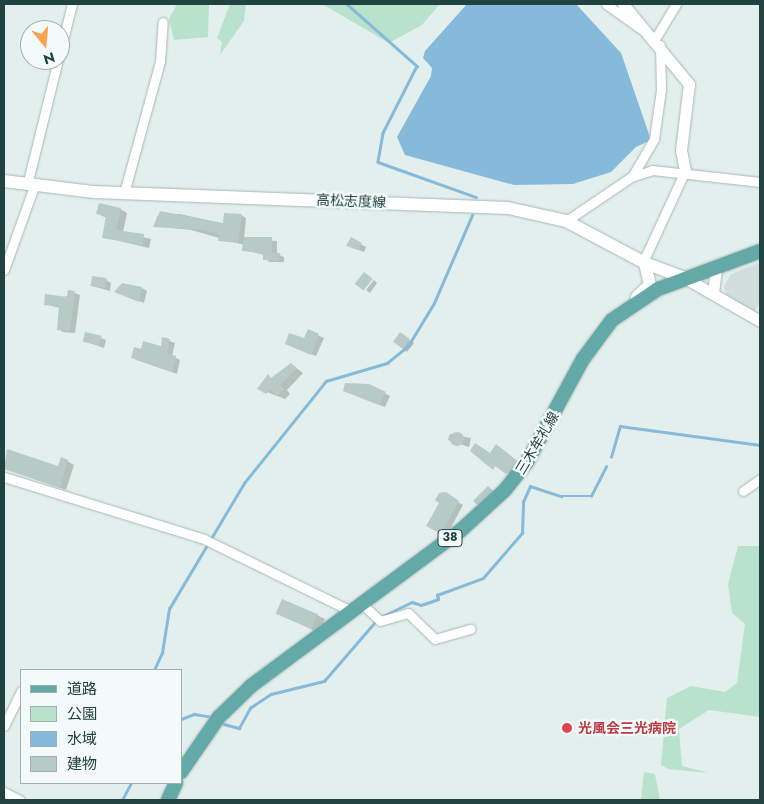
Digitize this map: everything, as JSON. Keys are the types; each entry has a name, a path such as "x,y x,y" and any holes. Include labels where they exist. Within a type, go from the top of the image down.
{"main road":[{"name":"高松志度線","path":"4,181 30,186 124,193 479,205 566,221 644,262 684,278"},
{"name":"三木牟礼線","path":"182,771 232,704 356,607 460,531 505,490 527,462 592,344 623,311 684,278 760,251"},
{"path":"623,311 650,285 644,262"},
{"path":"168,800 176,784"}],"street":[{"path":"68,20 72,4"},
{"path":"606,4 657,42"},
{"path":"623,4 684,75 691,93 681,150 685,171 644,262"},
{"path":"631,177 654,139 661,90 657,42 676,4"},
{"path":"124,193 160,61 163,22"},
{"path":"4,270 30,186 56,70"},
{"path":"566,221 631,177 652,170 685,171 719,180 760,182"},
{"path":"713,293 716,268"},
{"path":"684,278 713,293 734,310 760,320"},
{"path":"4,477 206,540 356,607 380,621 408,613 435,639 471,629"},
{"path":"743,491 760,479"},
{"path":"4,726 20,693"},
{"path":"4,792 20,800"}],"shaded area":[{"path":"760,262 760,302 753,314 726,297 724,286 731,274"}],"green space":[{"path":"177,4 209,4 208,37 174,40 169,19"},
{"path":"230,4 246,4 244,21 220,55 222,42 217,38"},
{"path":"322,4 440,4 422,25 389,43"},
{"path":"738,546 760,546 760,717 709,710 679,729 682,766 709,773 668,769 661,765 667,698 691,686 725,692 737,683 745,624 732,613 728,584"},
{"path":"644,772 655,774 660,800 641,800"}],"water":[{"path":"467,4 576,4 621,53 651,140 636,147 611,172 573,184 514,185 405,155 397,137 431,76 432,68 423,58 425,51"}],"building":[{"path":"99,203 121,208 116,230 144,234 143,245 102,238 106,216 96,214"},
{"path":"160,211 223,223 224,213 242,214 238,243 218,241 219,234 202,230 153,227"},
{"path":"244,237 272,237 272,253 280,253 279,261 263,260 263,253 242,251"},
{"path":"351,237 362,243 358,250 346,246"},
{"path":"364,272 373,279 363,291 355,284"},
{"path":"92,276 107,278 105,288 91,286"},
{"path":"122,283 142,287 139,302 114,292"},
{"path":"68,290 75,291 70,331 57,330 59,306 44,305 45,294 67,297"},
{"path":"308,329 319,334 311,355 285,344 289,333 304,338"},
{"path":"85,332 102,336 99,346 83,342"},
{"path":"400,332 410,339 403,349 393,342"},
{"path":"162,337 170,339 167,354 176,356 172,372 131,358 134,347 141,349 143,341 161,346"},
{"path":"291,363 297,368 280,385 284,389 277,396 271,389 266,394 257,389 268,374 271,378"},
{"path":"345,383 369,384 386,392 379,405 343,391"},
{"path":"454,432 460,432 464,439 460,446 454,446 450,442 450,436"},
{"path":"475,443 490,453 496,444 517,461 506,474 495,466 493,470 470,451"},
{"path":"7,449 58,466 61,457 68,460 60,488 4,469"},
{"path":"488,486 492,490 477,505 473,501"},
{"path":"446,492 459,501 441,534 426,526 439,503 435,500 439,493"},
{"path":"282,599 318,614 312,629 276,614"}],"waterway":[{"path":"347,4 417,66 383,133 378,162 476,197"},
{"path":"154,669 162,653 169,609 244,483 326,381 387,363 408,346 434,303 472,215"},
{"path":"611,457 620,426 760,445"},
{"path":"383,616 412,602 421,605 438,599 437,595 483,578 522,533 523,502 530,486 561,496 591,496 606,467"},
{"path":"224,724 239,728 250,708 271,694 324,681 376,621"},
{"path":"182,719 194,714 212,717"},
{"path":"122,800 130,784"}],"place":[{"name":"光風会三光病院","path":"567,728"}]}
